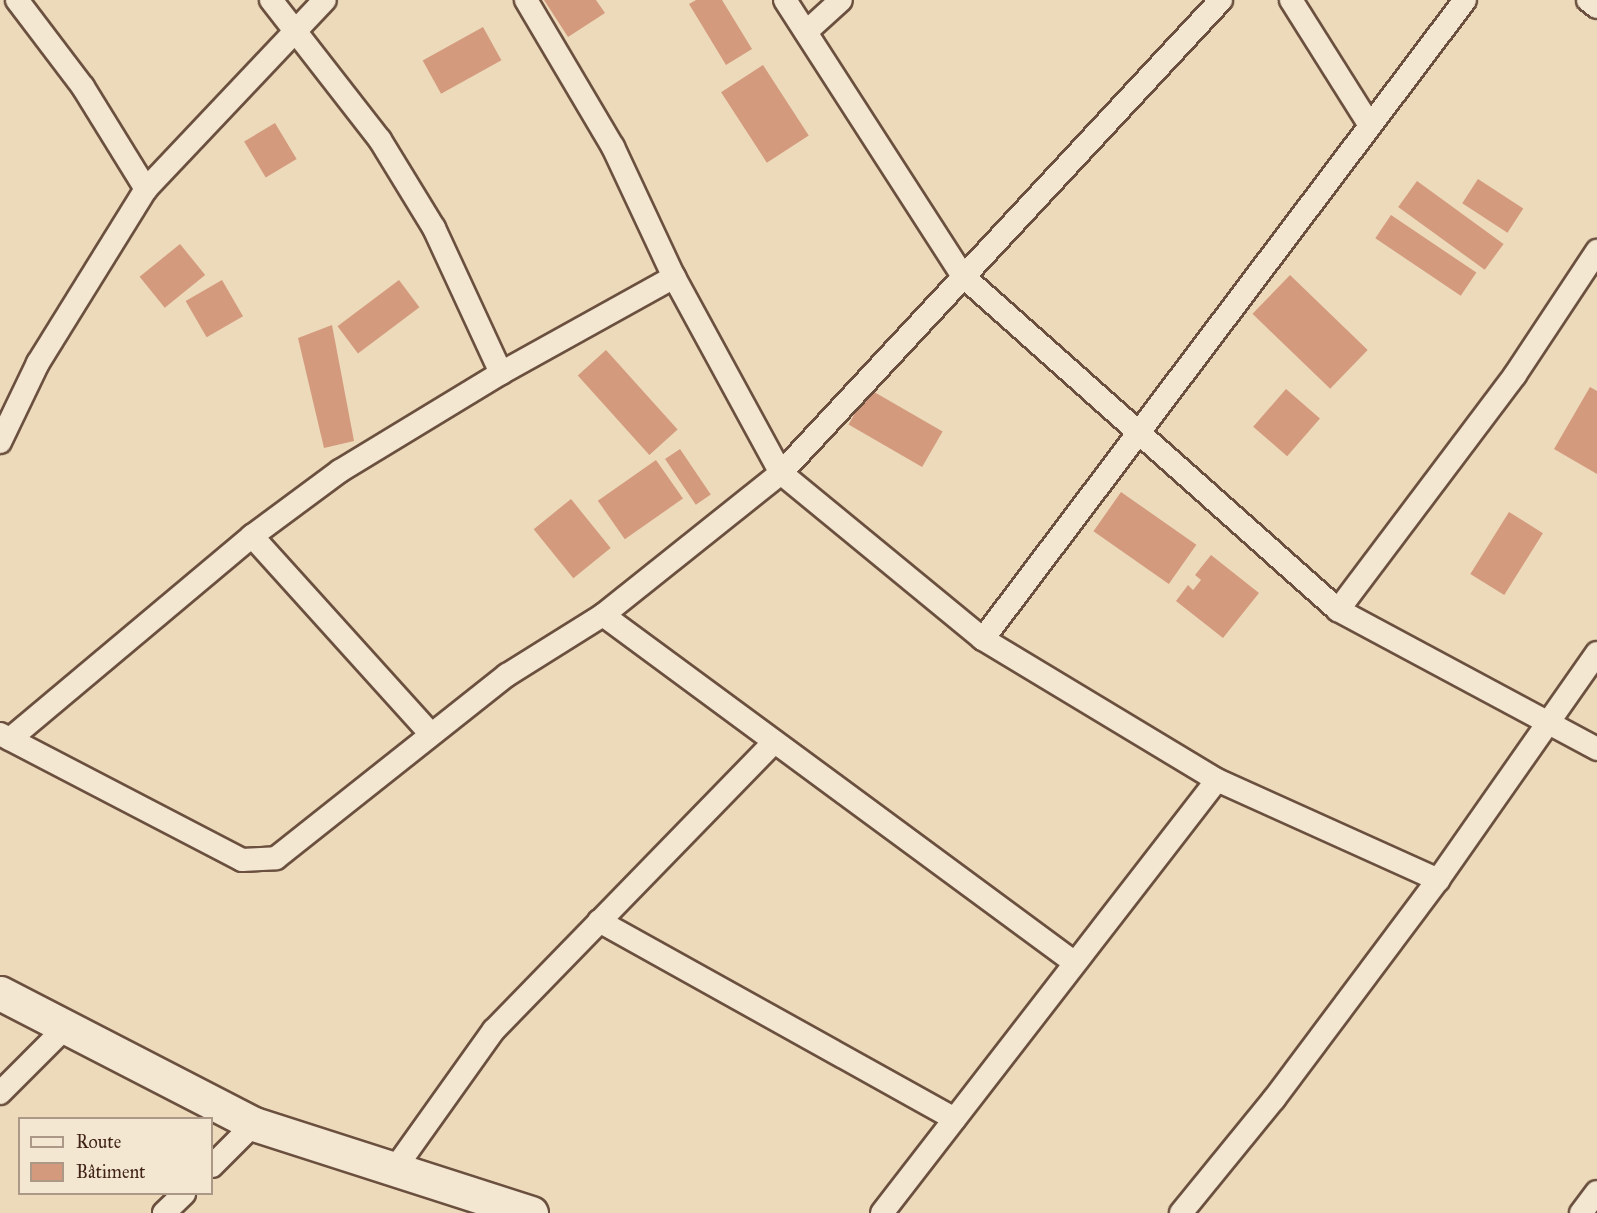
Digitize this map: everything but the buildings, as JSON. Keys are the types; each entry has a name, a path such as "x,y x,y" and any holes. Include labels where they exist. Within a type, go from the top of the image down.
{"street":[{"path":"17,0 83,87 146,189"},
{"path":"271,0 296,29 380,140 434,228 501,373"},
{"path":"0,442 38,363 146,189 325,0"},
{"path":"526,0 613,147 674,277 781,473 983,639 1216,780 1438,880"},
{"path":"785,0 963,276 1137,435 1338,610 1597,749"},
{"path":"806,32 841,0"},
{"path":"674,277 501,373 340,471 252,536 5,737 242,860 259,862 276,858 507,675 603,615 781,473 1221,0"},
{"path":"1291,0 1369,124"},
{"path":"983,639 1369,124 1465,0"},
{"path":"1588,0 1597,7"},
{"path":"1338,610 1515,375 1597,250"},
{"path":"252,536 431,734"},
{"path":"603,615 772,744 1075,963"},
{"path":"1181,1213 1274,1099 1438,880 1551,724 1597,653"},
{"path":"394,1170 494,1030 772,744"},
{"path":"882,1213 1216,780"},
{"path":"599,921 955,1119"},
{"path":"0,993 63,1030 254,1124 531,1213"},
{"path":"0,1094 63,1030"},
{"path":"213,1165 254,1124"},
{"path":"1581,1213 1597,1192"},
{"path":"164,1213 183,1195"}]}
